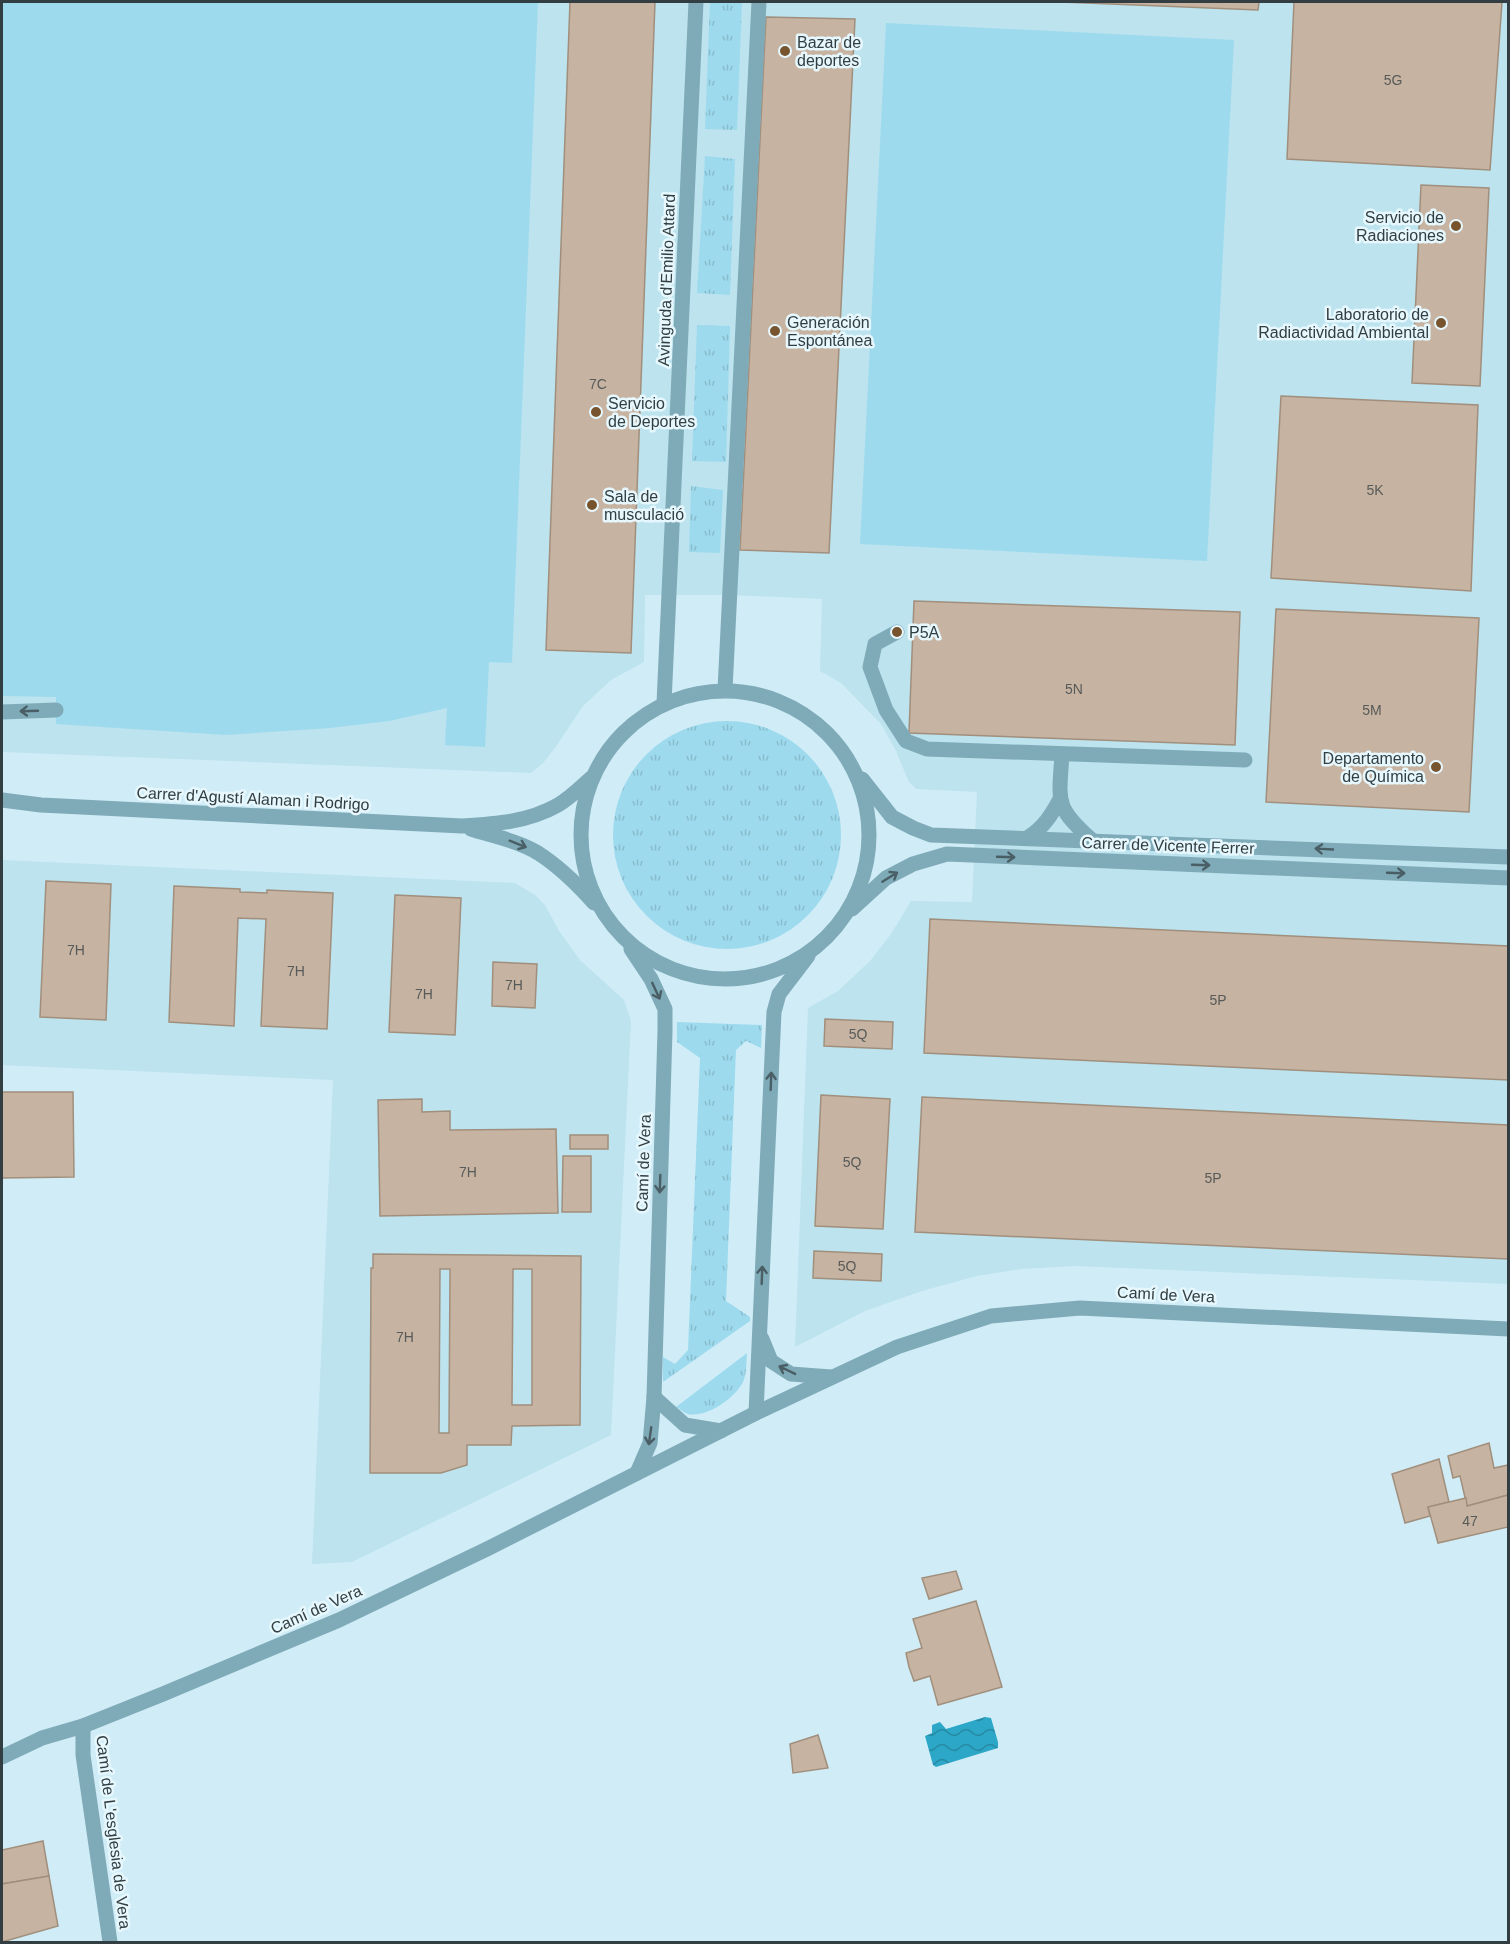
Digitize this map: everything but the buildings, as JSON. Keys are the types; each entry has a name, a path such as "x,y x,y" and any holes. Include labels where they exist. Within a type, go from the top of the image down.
{"street":[{"name":"Avinguda d'Emilio Attard","path":"664,703 696,2"},
{"path":"725,690 759,2"},
{"path":"897,632 875,644 870,667 886,710 906,741 927,748 1245,760"},
{"path":"725,690 765,696 801,711 832,737 855,770 867,806 870,844 862,881 845,915 813,949 778,969 739,979 698,977 660,964 626,941 600,909 583,867 580,822 591,778 609,747 634,722 664,703 694,693 725,690"},
{"path":"2,712 56,710"},
{"path":"1027,838 1040,830 1047,822 1060,799 1062,754"},
{"name":"Carrer de Vicente Ferrer","path":"855,770 892,817 931,835 1509,857"},
{"name":"Carrer d'Agustí Alaman i Rodrigo","path":"3,807 41,805 462,826 510,822 540,814 560,804 591,778"},
{"path":"1060,799 1070,821 1093,841"},
{"name":"Carrer d'Agustí Alaman i Rodrigo","path":"462,826 536,852 568,875 600,909"},
{"name":"Carrer de Vicente Ferrer","path":"845,915 886,878 913,864 947,854 1509,878"},
{"name":"Camí de Vera","path":"626,941 651,979 664,1009 654,1397 651,1443 637,1473"},
{"name":"Camí de Vera","path":"756,1413 774,1012 779,994 813,949"},
{"name":"Camí de Vera","path":"2,1757 42,1738 83,1726 339,1620 756,1413 897,1347 991,1316 1080,1308 1509,1329"},
{"name":"Camí de Vera","path":"760,1334 771,1361 791,1374 833,1377"},
{"path":"654,1397 686,1425 721,1431"},
{"name":"Camí de L'esglesia de Vera","path":"83,1726 83,1755 110,1942"}],"shaded area":[{"path":"2,2 1508,2 1508,1284 1074,1266 1021,1269 977,1276 922,1291 865,1311 795,1347 808,1008 838,991 870,961 891,934 911,901 972,902 977,792 916,789 909,782 881,724 841,683 820,671 822,599 731,595 645,595 644,662 611,680 583,706 555,748 531,773 2,752"},
{"path":"2,860 515,883 535,895 545,905 559,931 580,960 624,1000 631,1021 611,1435 352,1562 312,1564 333,1080 2,1065"}],"green space":[{"path":"2,2 538,2 512,663 489,662 485,747 445,745 447,708 389,721 330,728 226,735 56,724 56,697 2,696"},
{"path":"710,2 742,2 737,130 705,129"},
{"path":"886,23 1234,40 1207,561 860,544"},
{"path":"705,156 735,159 730,295 697,293"},
{"path":"697,325 730,326 726,462 692,461"},
{"path":"691,486 723,490 720,553 689,552"},
{"path":"716,721 738,721 771,729 808,754 833,791 841,824 839,857 833,879 808,916 771,941 738,949 716,949 683,941 646,916 621,879 613,846 613,824 621,791 646,754 683,729"},
{"path":"677,1022 762,1025 761,1048 746,1041 736,1050 726,1301 750,1317 750,1321 663,1382 663,1357 675,1364 688,1350 700,1058 677,1042"},
{"path":"747,1353 743,1382 734,1394 720,1406 695,1414 686,1413 676,1407"}],"water":[{"path":"985,1717 991,1718 998,1748 936,1767 933,1765 925,1736 932,1733 932,1725 940,1722 946,1729"}],"place":[{"name":"Bazar de deportes","path":"785,51"},
{"name":"Servicio de Radiaciones","path":"1456,226"},
{"name":"Laboratorio de Radiactividad Ambiental","path":"1441,323"},
{"name":"Generación Espontánea","path":"775,331"},
{"name":"Servicio de Deportes","path":"596,412"},
{"name":"Sala de musculació","path":"592,505"},
{"name":"P5A","path":"897,632"},
{"name":"Departamento de Química","path":"1436,767"}]}
